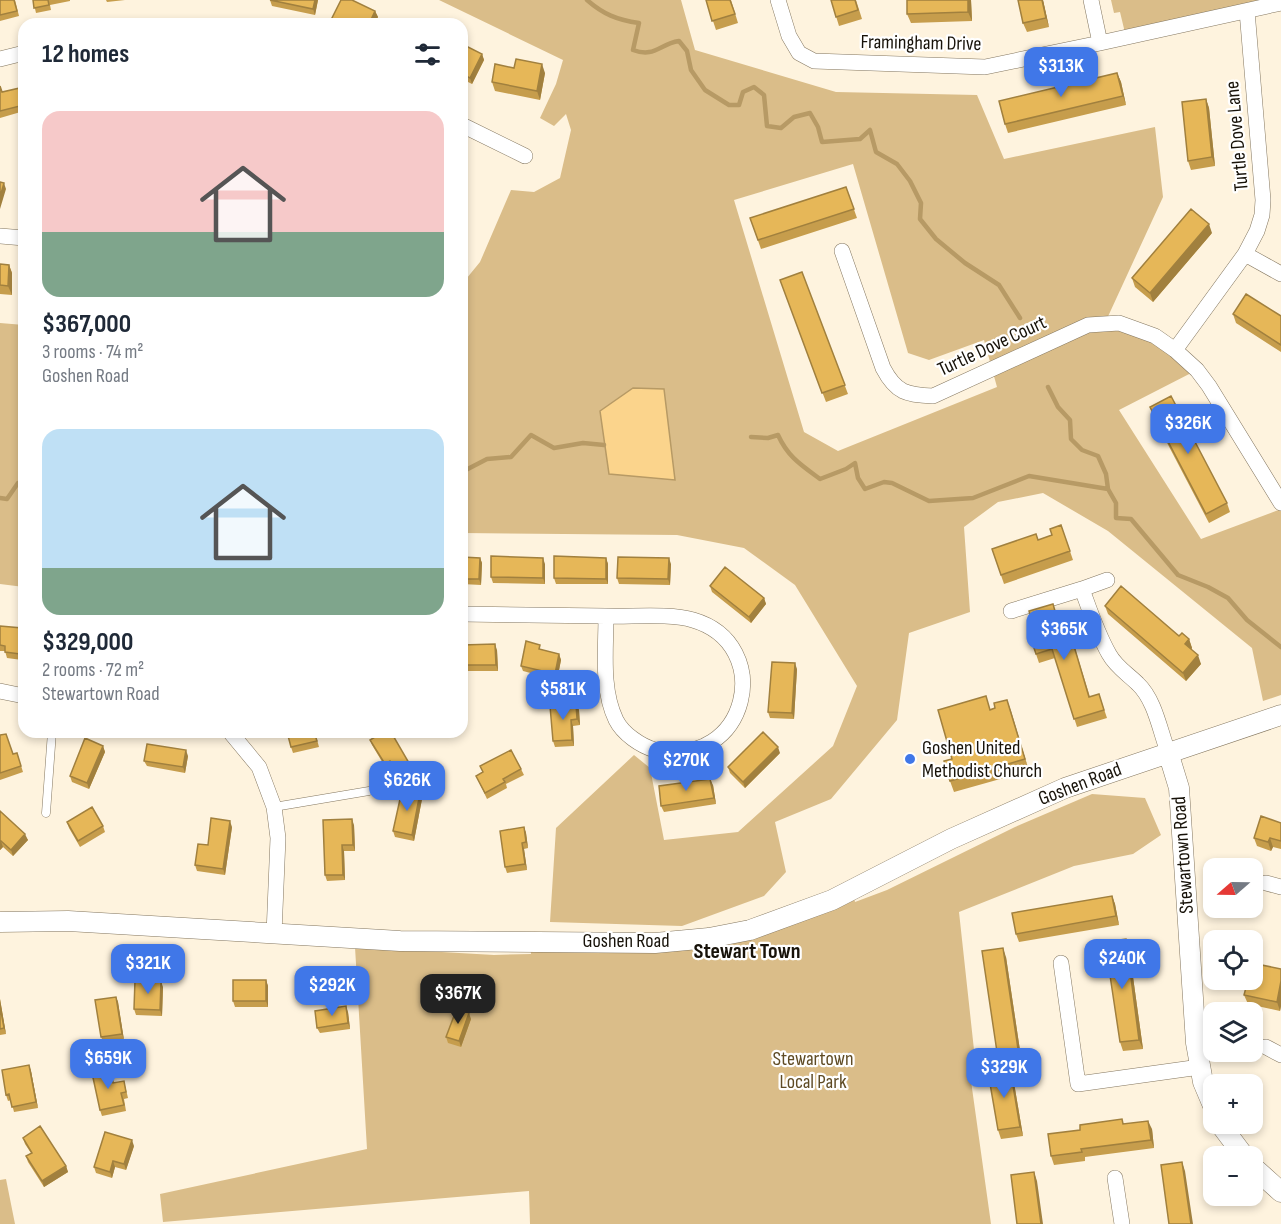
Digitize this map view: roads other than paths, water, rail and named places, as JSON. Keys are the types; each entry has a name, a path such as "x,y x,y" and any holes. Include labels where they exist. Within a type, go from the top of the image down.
{"street":[{"name":"Framingham Drive","path":"778,0 789,36 799,53 814,61 985,67 1281,3"},
{"path":"1091,0 1100,43"},
{"name":"Turtle Dove Lane","path":"1175,350 1245,254 1257,231 1262,215 1263,200 1246,11"},
{"path":"0,59 18,54"},
{"path":"468,128 525,156"},
{"path":"0,236 18,238"},
{"name":"Turtle Dove Court","path":"842,251 883,368 891,384 912,395 933,396 1088,325 1119,323 1155,336 1175,350"},
{"path":"1245,254 1281,274"},
{"path":"1175,350 1197,370 1209,386 1281,503"},
{"path":"1011,611 1107,580"},
{"path":"1082,589 1110,657 1123,673 1138,684 1145,693 1168,752"},
{"path":"468,614 682,617 695,620 721,634 733,648 742,674 742,699 732,722 702,749 672,753 648,748 626,734 617,721 607,695 606,616"},
{"path":"0,691 18,695"},
{"name":"Goshen Road","path":"0,922 68,921 400,941 655,943 709,938 750,930 832,900 951,838 1065,788 1281,716"},
{"path":"235,738 259,767 274,807 278,838 274,934"},
{"name":"Stewartown Road","path":"1168,752 1179,788 1196,1043 1203,1082"},
{"path":"1062,963 1078,1084 1200,1067"},
{"path":"1266,1047 1281,1055"},
{"path":"1263,1177 1281,1192"},
{"path":"1115,1178 1122,1224"}],"lane":[{"path":"46,813 52,738"},
{"path":"274,807 369,791"}],"waterway":[{"path":"587,0 611,16 639,23 633,50 647,52 679,41 687,51 691,70 705,90 729,105 739,105 743,92 754,87 764,95 767,126 781,128 794,117 810,113 818,127 822,142 860,139 870,130 876,152 897,164 910,181 921,203 920,219 936,239 965,263 999,285 1020,318"},
{"path":"1048,387 1058,407 1070,420 1071,439 1082,450 1098,456 1106,474 1108,489 1116,503 1116,518 1131,519 1178,575 1228,598 1247,620 1281,647"},
{"path":"468,469 487,459 511,457 531,435 554,448 583,443 604,445"},
{"path":"751,437 768,438 778,435 791,455 820,479 855,463 858,478 865,489 884,482 892,483 929,501 973,498 1029,476 1108,489"},
{"path":"0,498 7,499 18,483"}],"place":[{"name":"Goshen United Methodist Church","path":"910,759"}],"district":[{"name":"Stewart Town","path":"747,951"}],"park label":[{"name":"Stewartown Local Park","path":"813,1070"}]}
